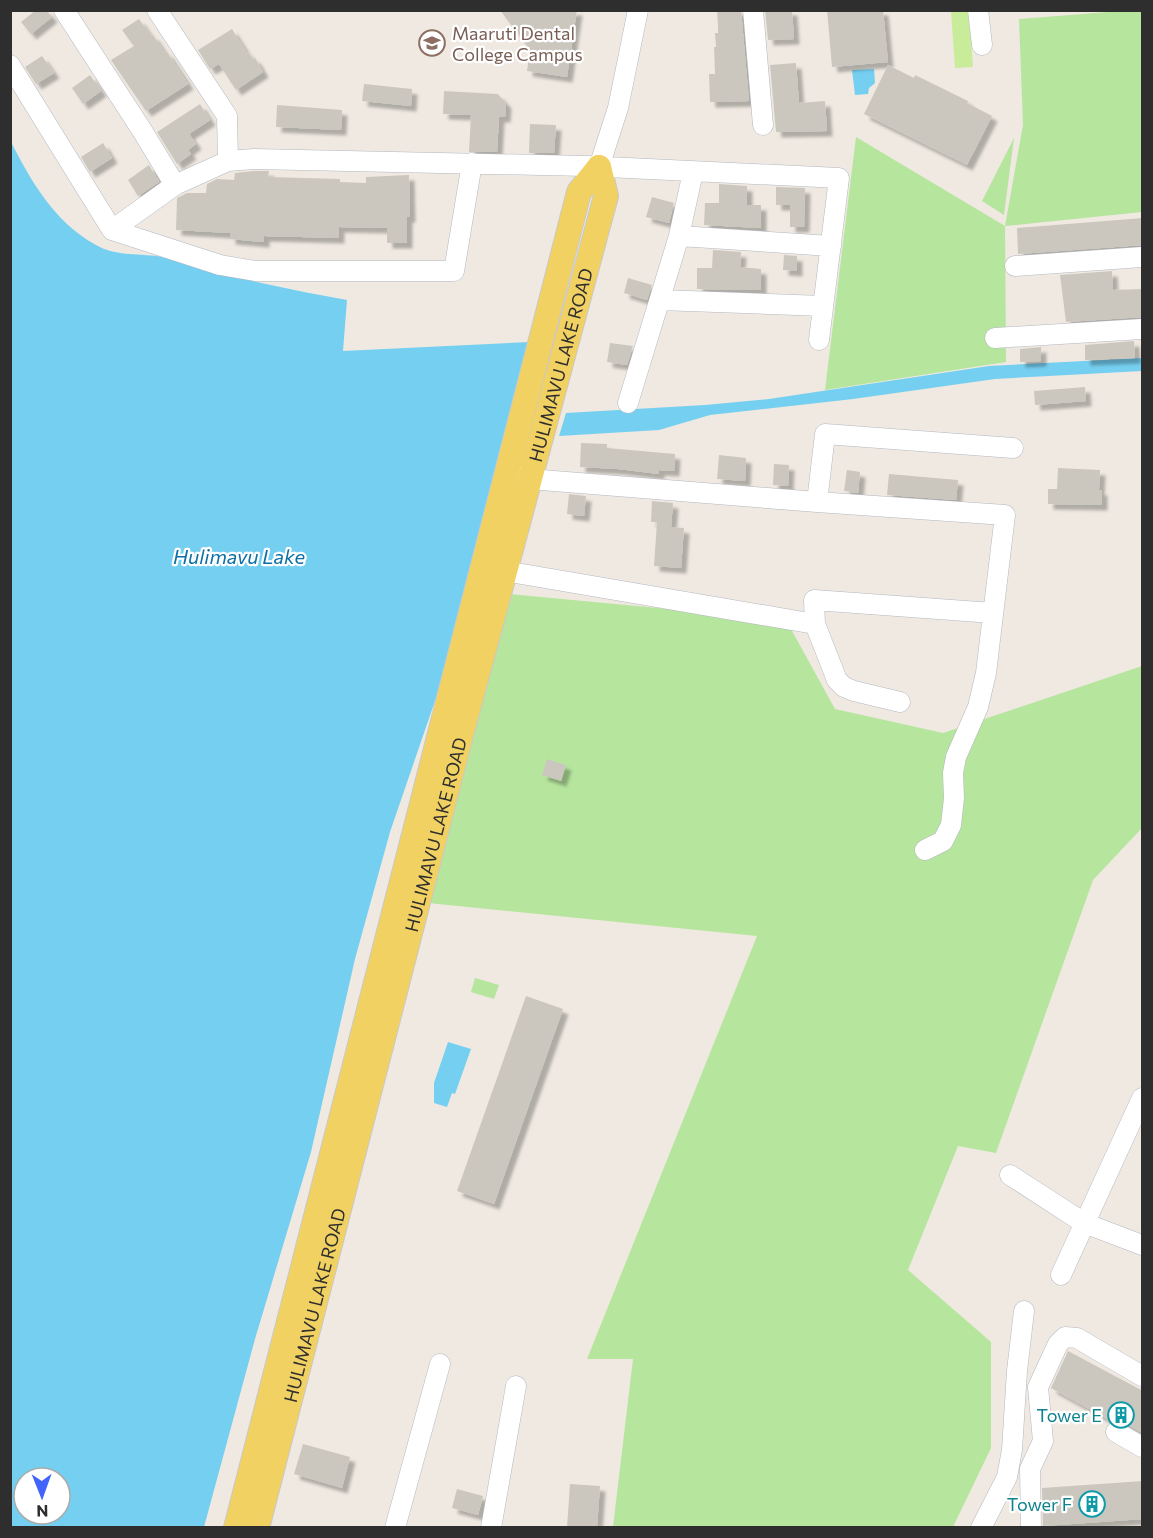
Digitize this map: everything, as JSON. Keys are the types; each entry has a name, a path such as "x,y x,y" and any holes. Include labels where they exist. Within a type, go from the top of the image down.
{"main road":[{"name":"HULIMAVU LAKE ROAD","path":"236,1527 538,402 606,196 599,167"},
{"name":"HULIMAVU LAKE ROAD","path":"257,1527 504,571 519,476"}],"street":[{"path":"64,10 175,185"},
{"path":"157,10 227,116 228,161"},
{"path":"599,167 618,108 638,10"},
{"path":"753,10 763,125"},
{"path":"978,10 982,45"},
{"path":"10,65 112,230 220,265 255,271 454,271 472,164"},
{"path":"112,230 175,185 228,161 254,159 599,167 839,178 819,340"},
{"path":"628,403 679,236 693,172"},
{"path":"679,236 831,246"},
{"path":"1016,266 1143,256"},
{"path":"660,300 823,306"},
{"path":"995,338 1143,329"},
{"path":"818,502 825,434 1013,448"},
{"path":"519,476 818,502 1005,515 986,673 978,707 956,757 953,773 954,798 951,825 943,841 925,850"},
{"path":"504,571 814,624"},
{"path":"900,702 844,687 837,680 814,624 814,600 993,613"},
{"path":"1061,1275 1143,1098"},
{"path":"1010,1175 1084,1223 1143,1245"},
{"path":"981,1527 1007,1477 1012,1450 1017,1371 1024,1311"},
{"path":"1031,1527 1030,1469 1042,1442 1038,1388 1058,1344 1065,1337 1077,1338 1143,1376"},
{"path":"394,1527 440,1364"},
{"path":"490,1527 516,1386"},
{"path":"1116,1432 1143,1447"}],"green space":[{"path":"951,11 969,11 973,67 955,68"},
{"path":"1142,11 1142,212 1005,226 1023,125 1019,19"},
{"path":"856,137 1005,226 1006,362 825,390"},
{"path":"1014,138 1004,215 982,201"},
{"path":"509,594 786,620 835,709 943,733 1142,666 1142,828 1093,880 996,1153 958,1146 908,1270 991,1342 991,1448 953,1527 613,1527 633,1359 587,1359 757,936 428,903"},
{"path":"475,978 499,985 494,999 471,992"}],"water":[{"path":"874,69 875,83 869,88 868,94 855,95 852,70"},
{"name":"Hulimavu Lake","path":"10,140 35,185 56,212 81,236 104,249 120,253 163,257 266,284 347,300 343,351 530,342 447,666 390,832 355,959 311,1152 255,1339 204,1527 11,1527"},
{"path":"1142,358 1142,371 995,379 853,399 710,415 659,430 559,436 566,413 769,399 989,366"},
{"path":"448,1042 471,1049 455,1094 452,1093 447,1107 434,1103 434,1083"}],"building":[{"path":"36,10 46,10 52,17 31,34 21,22"},
{"path":"500,10 577,10 567,77 527,71 530,50"},
{"path":"717,10 741,10 749,101 710,102 709,74 715,74 714,47 716,47 715,33 718,33"},
{"path":"765,10 792,10 794,39 768,40"},
{"path":"827,10 883,10 888,62 832,67"},
{"path":"139,19 165,53 167,52 188,84 146,111 111,60 134,46 122,30"},
{"path":"232,29 247,53 253,59 255,58 263,72 236,90 219,64 210,69 198,50"},
{"path":"42,56 54,73 36,84 25,67"},
{"path":"796,63 799,103 825,101 827,131 776,132 770,65"},
{"path":"888,65 914,78 915,75 968,101 967,103 992,116 967,165 864,114"},
{"path":"90,75 101,91 83,104 72,88"},
{"path":"364,84 412,89 411,106 362,101"},
{"path":"444,91 498,94 506,103 505,117 499,117 497,152 469,152 471,115 443,114"},
{"path":"200,104 210,120 189,134 196,144 188,150 191,154 177,164 157,132"},
{"path":"277,105 342,110 341,130 276,127"},
{"path":"530,124 556,125 554,153 529,153"},
{"path":"103,143 112,158 90,172 81,157"},
{"path":"149,165 159,182 138,196 128,180"},
{"path":"269,171 268,177 340,179 340,182 366,183 366,177 409,175 410,217 407,217 407,243 387,243 387,228 339,227 339,238 264,236 264,242 230,239 230,233 176,230 177,198 187,193 206,193 207,184 217,179 234,180 235,173"},
{"path":"719,184 747,186 747,205 761,205 761,228 704,225 705,203 719,203"},
{"path":"776,187 805,188 804,227 790,227 790,205 776,205"},
{"path":"652,197 674,203 669,223 646,217"},
{"path":"1143,218 1143,245 1018,254 1017,228"},
{"path":"713,250 741,252 740,267 761,269 761,290 697,289 697,268 712,268"},
{"path":"784,255 797,256 797,271 783,270"},
{"path":"1112,271 1113,290 1143,289 1143,317 1066,322 1060,275"},
{"path":"628,278 652,285 647,300 624,293"},
{"path":"1134,341 1135,358 1085,360 1085,345"},
{"path":"610,343 633,346 627,365 607,362"},
{"path":"1041,347 1041,361 1020,362 1020,349"},
{"path":"1085,387 1086,401 1035,405 1034,391"},
{"path":"581,443 607,444 607,448 675,454 674,471 659,470 659,474 580,467"},
{"path":"719,455 746,458 745,481 717,479"},
{"path":"774,464 789,465 788,486 773,485"},
{"path":"1058,468 1100,470 1099,490 1102,490 1102,505 1048,504 1048,489 1057,489"},
{"path":"847,470 860,472 858,493 844,491"},
{"path":"889,474 958,480 956,500 887,495"},
{"path":"569,494 586,496 584,516 567,514"},
{"path":"652,501 673,503 671,527 684,528 681,568 654,566 657,522 651,522"},
{"path":"547,759 566,765 561,781 542,775"},
{"path":"526,996 563,1009 494,1204 457,1191"},
{"name":"Tower E","path":"1068,1351 1143,1391 1143,1433 1121,1421 1111,1421 1051,1388"},
{"path":"303,1444 350,1457 342,1488 294,1474"},
{"name":"Tower F","path":"1143,1481 1143,1519 1043,1526 1042,1488"},
{"path":"570,1484 600,1486 597,1527 567,1527"},
{"path":"457,1489 483,1496 478,1515 452,1508"}],"place":[{"name":"Maaruti Dental College Campus","path":"432,43"},
{"name":"Tower E","path":"1121,1415"},
{"name":"Tower F","path":"1092,1504"}]}
